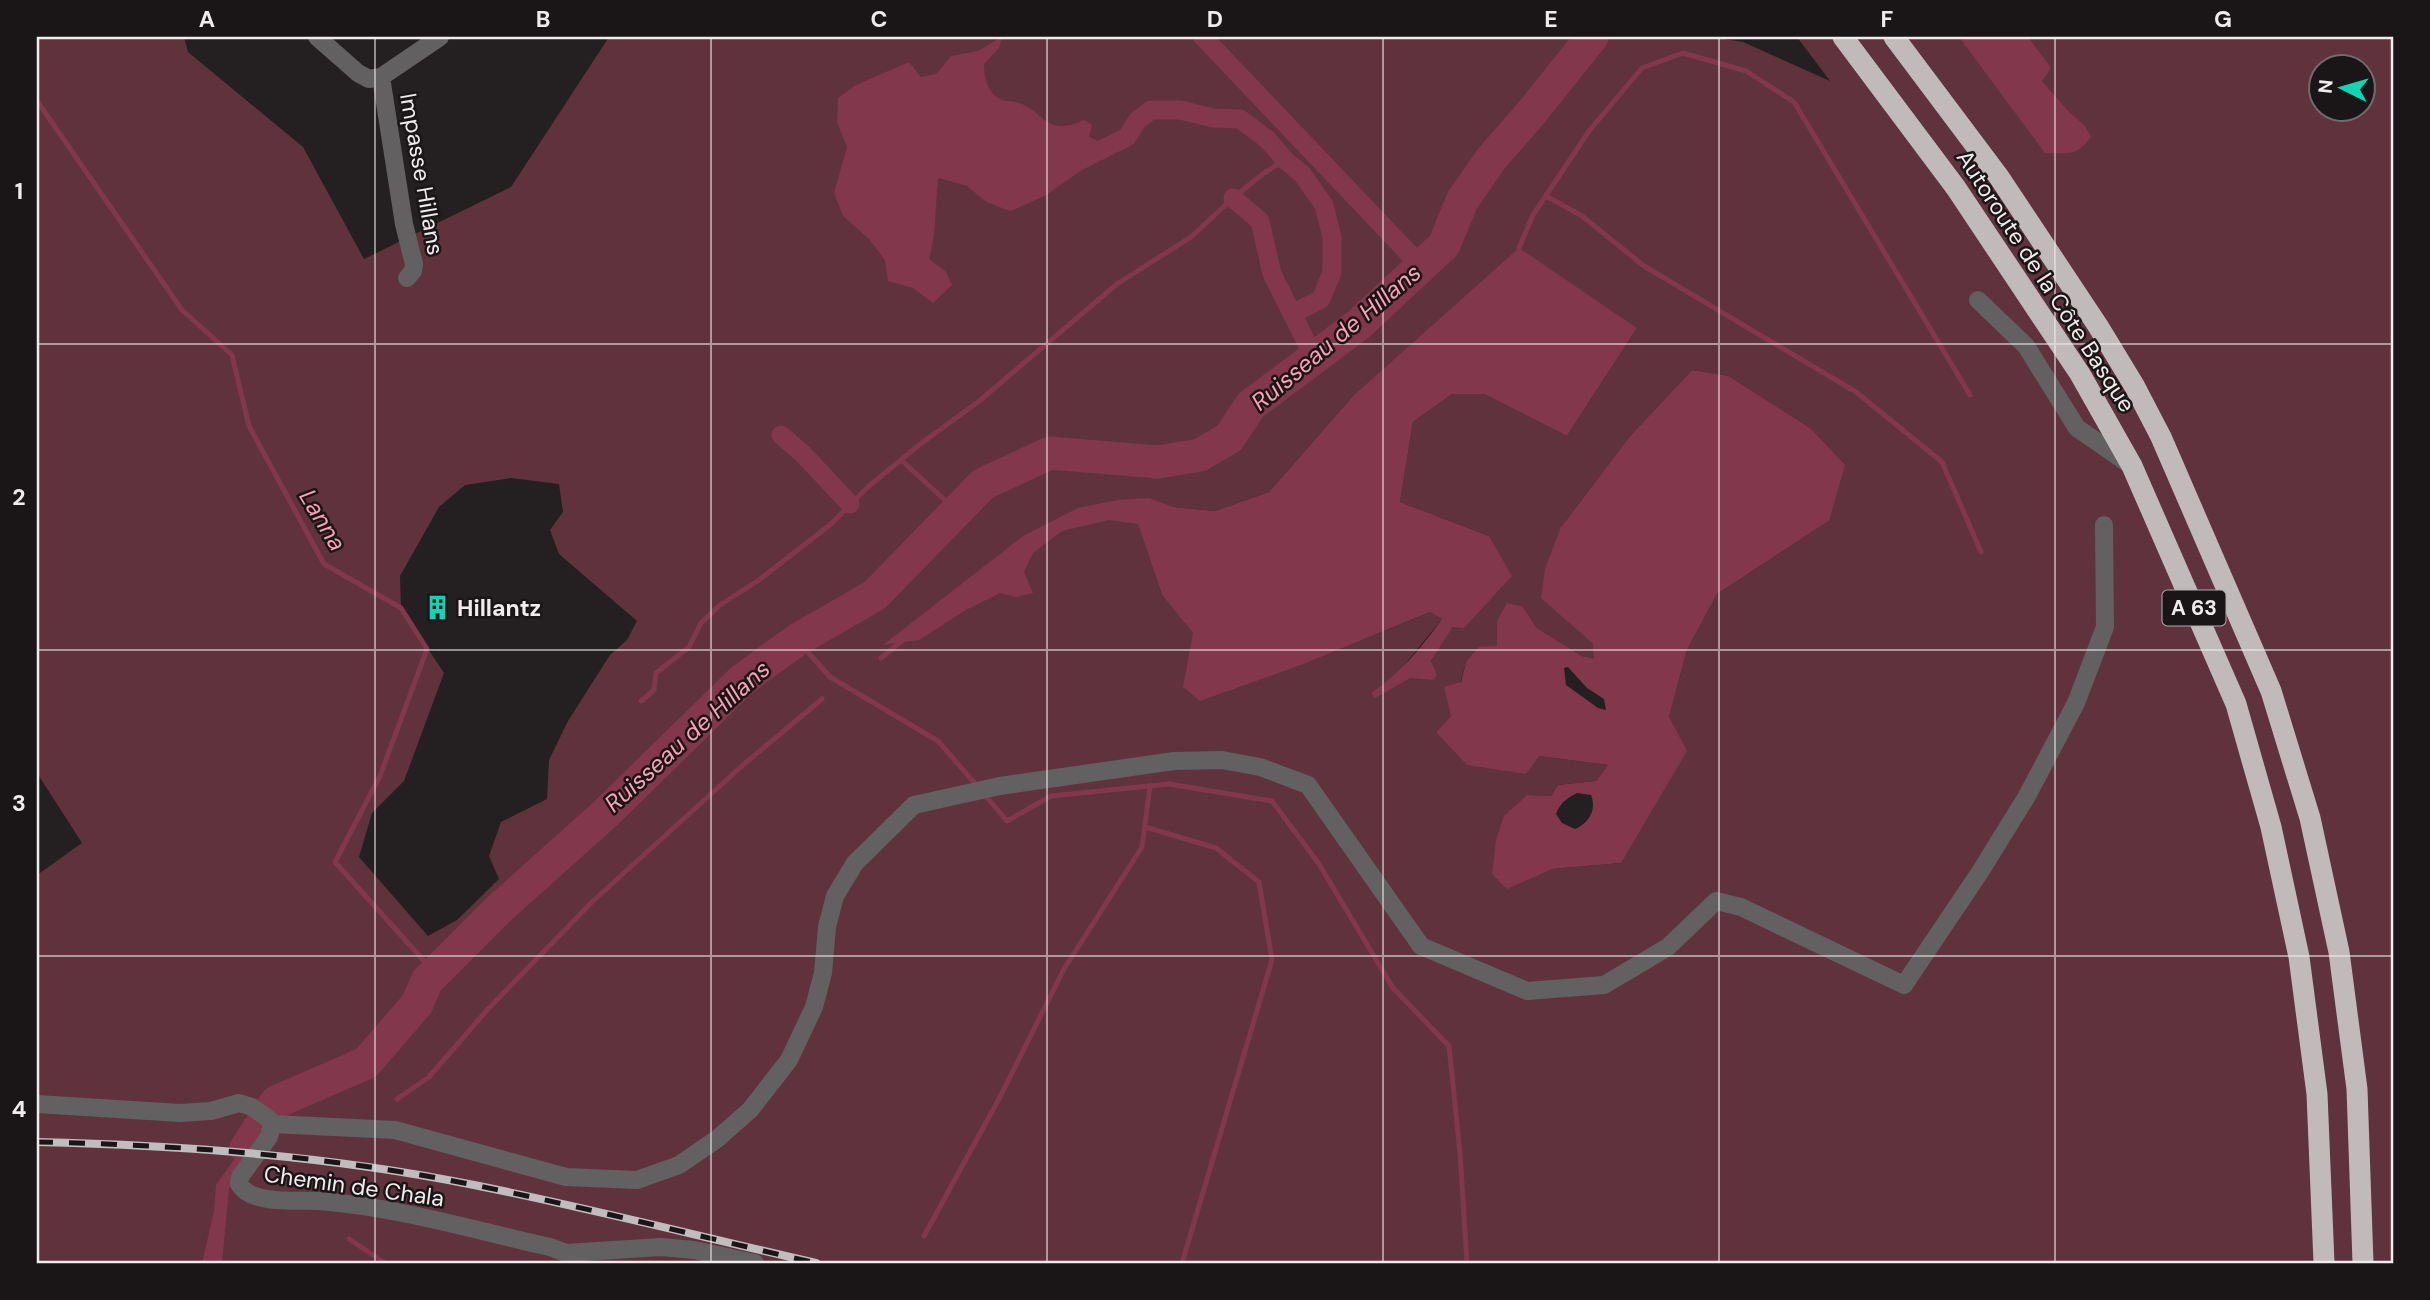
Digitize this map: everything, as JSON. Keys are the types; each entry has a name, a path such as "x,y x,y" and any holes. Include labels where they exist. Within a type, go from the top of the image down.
{"highway":[{"name":"Autoroute de la Côte Basque","path":"1843,37 1956,188 2080,374 2132,466 2236,704 2271,827 2299,957 2317,1094 2323,1263"},
{"name":"Autoroute de la Côte Basque","path":"1894,37 1999,177 2098,326 2135,387 2161,438 2271,691 2310,818 2339,952 2357,1089 2363,1263"}],"street":[{"path":"317,37 358,73 369,79 380,77 440,37"},
{"name":"Impasse Hillans","path":"380,77 404,224 414,264 413,271 407,278"},
{"path":"1978,300 2026,346 2077,428 2132,466"},
{"path":"37,1104 180,1113 211,1111 239,1104 252,1107 268,1120 395,1130 566,1177 637,1180 679,1165 718,1139 750,1110 789,1060 814,1007 835,896 855,863 914,805 1000,786 1174,761 1222,760 1260,767 1308,785 1421,946 1527,991 1604,985 1668,947 1716,901 1741,907 1904,985 2027,796 2076,703 2105,627 2104,525"},
{"name":"Chemin de Chala","path":"268,1120 269,1137 240,1177 239,1184 249,1195 393,1212 550,1247 566,1253 661,1247 694,1250 755,1263"}],"shaded area":[{"path":"37,37 184,37 188,52 303,147 364,259 511,187 609,37 1711,37 1743,42 1830,81 1797,37 2393,37 2393,1263 37,1263 37,875 82,843 37,773","holes":["1637,328 1567,436 1484,394 1452,394 1413,422 1400,502 1489,536 1453,627 1431,661 1436,675 1411,678 1376,697 1371,693 1394,678 1442,619 1430,612 1309,662 1184,687 1194,633 1162,595 1136,517 1173,507 1215,511 1269,492 1352,397","1692,370 1729,376 1810,428 1829,521 1717,594 1687,650 1669,717 1621,863 1552,869 1527,795 1551,796 1558,785 1596,781 1608,765 1539,756 1436,732 1451,716 1466,662 1497,647 1498,621 1523,607 1537,628 1582,656 1594,660 1594,645 1569,622 1561,527 1630,436","511,478 559,484 563,512 550,530 559,554 637,621 627,640 610,655 568,721 549,760 547,799 501,822 489,856 499,879 457,920 428,936 359,857 372,813 404,781 444,673 401,608 400,576 439,507 465,485"]},
{"path":"1002,37 999,48 984,64 987,83 994,95 1003,100 1020,103 1054,125 1071,125 1084,120 1092,125 1089,137 1107,145 1041,187 1010,201 992,194 971,177 940,168 934,236 929,259 946,272 952,285 933,303 913,288 888,281 885,260 869,239 843,216 834,193 847,147 837,122 838,98 856,85 909,62 921,77 936,74 951,56 978,51"},
{"path":"1959,37 2028,37 2051,68 2042,81 2085,126 2091,137 2076,151 2045,153"},
{"path":"1519,248 1637,328 1567,436 1484,394 1452,394 1413,422 1400,502 1489,536 1512,576 1464,628 1453,627 1431,661 1437,675 1433,680 1411,678 1375,698 1371,693 1410,659 1442,619 1430,612 1309,662 1200,701 1183,687 1193,633 1162,595 1138,524 1109,520 1062,531 1033,553 1024,572 1033,593 1016,597 1000,593 966,610 919,640 883,645 1023,536 1078,508 1118,500 1149,498 1173,507 1215,511 1269,492 1352,397"},
{"path":"1692,370 1729,376 1810,428 1845,465 1829,521 1717,594 1687,650 1669,717 1687,751 1621,863 1552,869 1507,889 1492,874 1496,840 1504,816 1527,795 1551,796 1558,785 1596,781 1608,765 1539,756 1526,774 1467,765 1436,732 1451,716 1444,687 1461,682 1466,662 1479,647 1497,646 1497,621 1507,603 1523,607 1537,628 1582,656 1594,659 1593,644 1541,598 1545,569 1561,527 1630,436","holes":["1568,667 1587,688 1604,699 1606,710 1598,708 1566,685 1564,668","1577,793 1591,795 1593,806 1588,820 1575,829 1562,823 1556,814 1564,801"]},
{"path":"269,1110 264,1132 229,1189 222,1263 202,1263 214,1211 216,1185"}],"waterway":[{"path":"1203,37 1421,266"},
{"name":"Ruisseau de Hillans","path":"246,1148 276,1102 366,1063 417,1004 427,981 500,908 605,814 742,680 797,640 875,595 983,484 1050,453 1158,462 1200,455 1229,438 1251,405 1358,325 1444,245 1462,201 1491,159 1592,37"},
{"path":"1519,248 1533,215 1589,131 1642,68 1683,53 1746,71 1794,102 1970,395"},
{"name":"Lanna","path":"37,101 182,310 232,355 249,426 324,564 401,608 427,649 380,776 335,862 435,973"},
{"path":"939,168 971,177 992,194 1010,201 1041,187 1077,162 1127,137 1137,121 1151,110 1180,110 1213,118 1240,119 1267,139 1285,160 1302,174 1324,205 1332,237 1332,272 1321,299 1292,314"},
{"path":"641,701 654,690 656,673 689,647 701,623 720,605 759,580 831,524 869,486 978,402 1117,284 1191,237 1233,198 1285,160"},
{"path":"1546,196 1582,216 1644,266 1856,392 1942,462 1981,552"},
{"path":"1233,198 1260,221 1272,274 1314,357"},
{"path":"781,435 803,454 850,504"},
{"path":"901,460 957,511"},
{"path":"797,640 830,677 938,741 978,787"},
{"path":"881,658 903,640"},
{"path":"397,1099 428,1078 488,1009 593,901 743,765 822,699"},
{"path":"984,794 1007,821 1051,796 1169,784 1272,801 1319,864 1393,988 1449,1046 1460,1153 1467,1263"},
{"path":"924,1236 1001,1095 1064,969 1142,847 1150,786"},
{"path":"1145,827 1216,848 1259,882 1272,960 1182,1263"},
{"path":"349,1239 385,1263"}],"railway":[{"path":"37,1142 202,1149 366,1166 517,1194 816,1263"}],"place":[{"name":"Hillantz","path":"437,608"}]}
